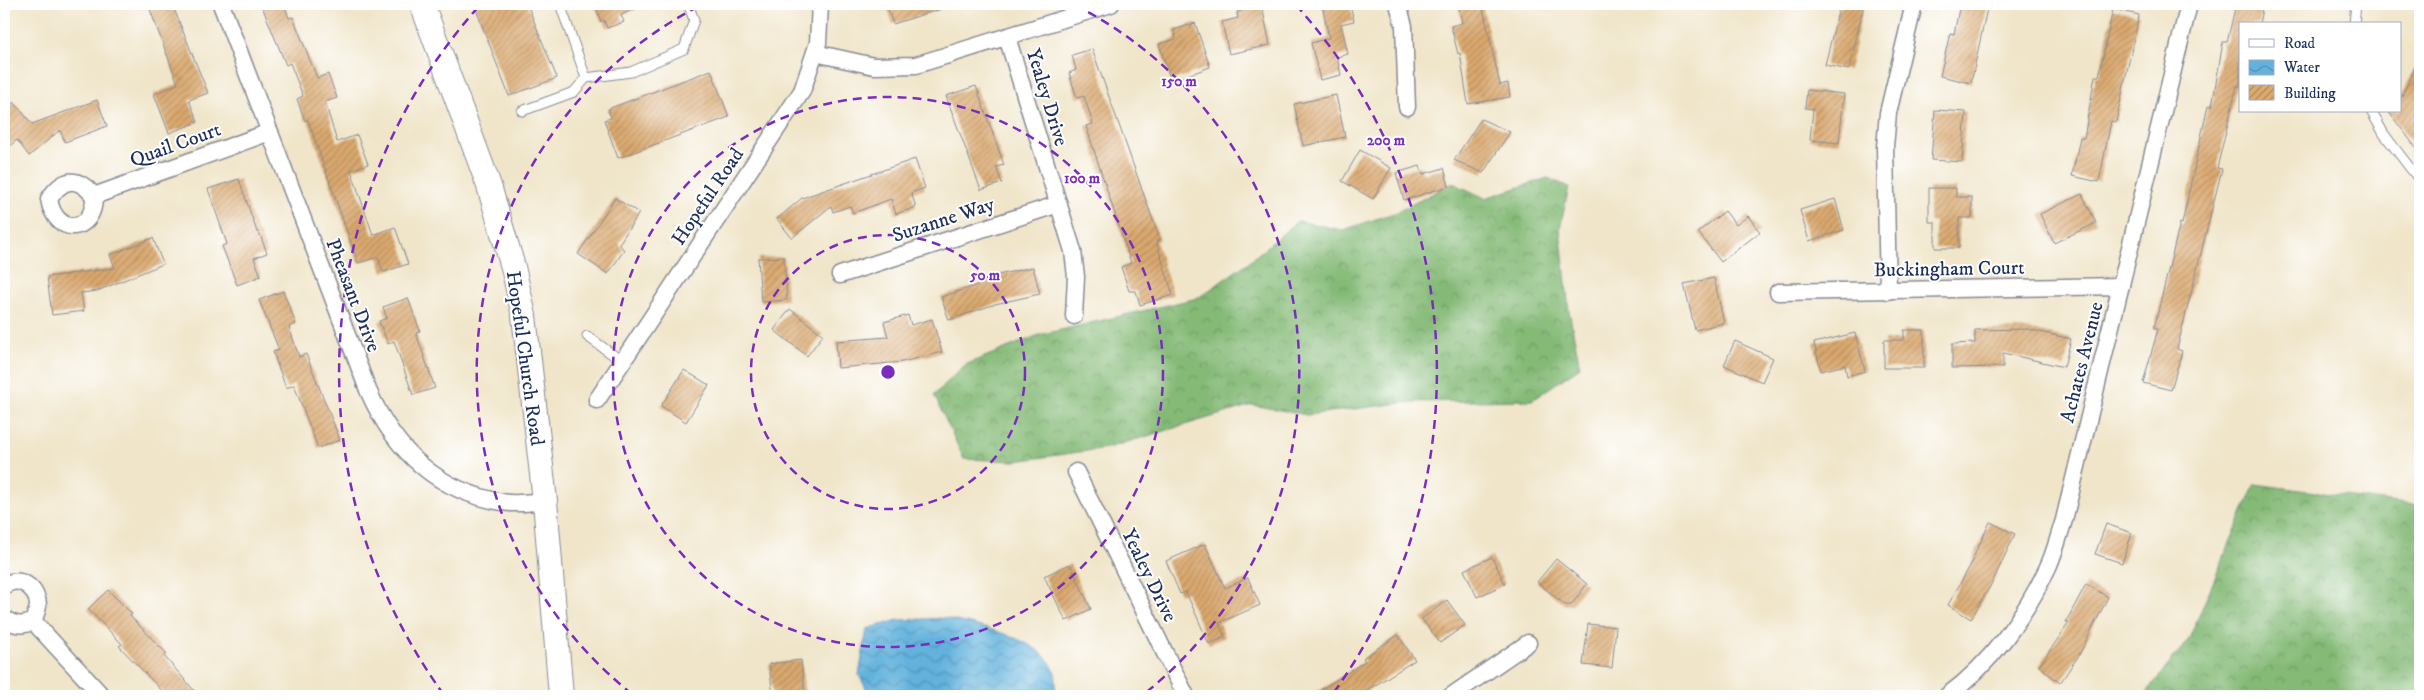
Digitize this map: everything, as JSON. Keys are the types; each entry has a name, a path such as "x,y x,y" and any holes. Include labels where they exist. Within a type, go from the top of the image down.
{"main road":[{"name":"Hopeful Church Road","path":"422,4 490,186 513,267 527,337 545,501 561,696"}],"street":[{"name":"Pheasant Drive","path":"221,4 368,390 378,414 392,437 428,471 473,495 504,503 545,501"},
{"name":"Hopeful Road","path":"597,400 802,92 815,53 821,18 820,4"},
{"path":"815,53 874,66 916,66 1111,4"},
{"path":"1398,4 1404,26 1407,107"},
{"path":"1888,291 1886,147 1888,113 1914,4"},
{"name":"Achates Avenue","path":"1947,696 1983,664 2009,632 2031,599 2049,565 2064,520 2190,4"},
{"name":"Yealey Drive","path":"1007,37 1073,251 1076,277 1074,316"},
{"name":"Quail Court","path":"94,196 270,132"},
{"name":"Suzanne Way","path":"840,275 1059,204"},
{"name":"Buckingham Court","path":"1778,292 2121,286"},
{"name":"Yealey Drive","path":"1076,472 1186,696"},
{"path":"4,586 8,582 17,581 27,584 35,593 38,607 33,621 25,625 12,623 4,618"},
{"path":"33,621 102,696"},
{"path":"1451,696 1528,643"}],"lane":[{"path":"560,4 586,78"},
{"path":"522,111 574,92 586,78 631,72 684,49 694,20 688,4"},
{"path":"2354,22 2356,4"},
{"path":"2372,112 2384,134 2420,181"},
{"path":"587,336 623,362"}],"green space":[{"path":"1548,178 1569,187 1560,228 1569,311 1580,367 1532,400 1409,402 1307,415 1252,405 1107,448 1016,461 964,459 934,395 965,365 1039,335 1198,298 1246,264 1298,221 1343,230 1397,212 1453,183 1485,198"},
{"path":"2255,484 2420,506 2420,696 2144,696 2189,639"}],"water":[{"path":"945,618 1000,632 1020,640 1037,650 1050,662 1056,678 1053,696 870,696 859,675 867,629 898,620"}],"building":[{"path":"148,4 172,4 208,93 189,100 198,122 169,133 154,94 178,84"},
{"path":"261,4 284,4 289,18 293,17 317,78 328,74 337,98 325,102 337,142 357,135 368,164 351,170 373,235 395,227 408,264 383,272 378,257 358,263 308,120 305,121 297,99 303,96 290,63 286,65"},
{"path":"474,4 527,4 557,78 509,96"},
{"path":"595,4 647,4 621,15 624,22 607,28 604,20 601,22"},
{"path":"886,4 946,4 947,7 893,24"},
{"path":"1322,4 1350,4 1354,21 1341,24 1348,54 1337,57 1341,75 1320,80 1311,43 1329,38"},
{"path":"1482,4 1500,85 1508,83 1510,97 1468,104 1460,53 1458,54 1451,26 1462,23 1459,8"},
{"path":"1840,4 1864,4 1849,70 1825,65"},
{"path":"1960,4 1988,4 1971,83 1940,76 1950,33 1954,34"},
{"path":"2236,4 2263,4 2259,22 2239,22 2239,87 2237,86 2217,168 2222,169 2177,349 2182,351 2171,390 2143,383 2158,329 2154,328 2180,223 2182,224 2208,105 2212,106 2223,42 2227,42"},
{"path":"1262,6 1270,45 1229,54 1222,22 1238,18 1237,12"},
{"path":"2113,9 2139,15 2116,122 2111,121 2099,182 2072,176 2080,137 2084,138 2095,76 2099,76"},
{"path":"1195,23 1210,67 1171,81 1159,44 1176,39 1174,30"},
{"path":"1092,49 1160,240 1156,241 1173,295 1140,305 1136,291 1129,291 1121,267 1131,263 1086,126 1093,124 1084,96 1077,98 1069,73 1076,70 1072,55"},
{"path":"2420,56 2420,153 2389,112 2402,112 2402,96"},
{"path":"711,70 729,117 618,158 604,120 611,118 608,109"},
{"path":"976,86 1004,165 996,167 1002,183 981,190 946,96"},
{"path":"1807,90 1844,94 1839,143 1810,140 1813,109 1805,108"},
{"path":"1336,95 1345,137 1303,146 1294,104"},
{"path":"97,100 107,126 65,142 60,130 29,156 17,140 4,151 4,110 14,102 32,124"},
{"path":"1935,110 1966,112 1962,162 1931,160"},
{"path":"1481,119 1510,132 1483,173 1454,160"},
{"path":"1360,150 1391,168 1373,199 1342,181"},
{"path":"915,159 925,188 911,193 916,207 896,214 891,199 853,213 850,206 833,212 831,206 792,238 777,219 802,198"},
{"path":"1420,166 1423,174 1444,168 1449,186 1404,200 1396,173"},
{"path":"239,179 257,232 259,232 267,253 254,258 261,276 237,285 222,246 227,244 208,189"},
{"path":"1929,188 1956,188 1956,197 1972,197 1972,218 1959,218 1959,248 1935,248 1935,222 1929,222"},
{"path":"2082,194 2096,223 2054,243 2040,214"},
{"path":"615,198 639,213 619,244 624,250 608,274 578,254"},
{"path":"1835,199 1844,230 1809,241 1800,210"},
{"path":"1725,211 1736,225 1748,216 1760,232 1721,262 1698,232"},
{"path":"153,238 163,264 97,291 81,293 84,311 52,315 47,277 115,268 110,255"},
{"path":"784,257 787,300 761,302 758,258"},
{"path":"1033,267 1040,294 995,304 949,320 941,297 990,281 989,277"},
{"path":"1714,278 1724,323 1695,330 1684,284"},
{"path":"283,291 296,324 289,327 299,357 306,354 340,440 318,448 294,385 286,388 273,352 279,350 259,300"},
{"path":"408,298 420,331 416,333 435,388 413,395 394,341 388,344 379,321 387,318 383,307"},
{"path":"790,309 823,335 807,356 774,330"},
{"path":"908,315 911,325 932,319 942,352 902,362 838,368 836,341 888,337 884,322"},
{"path":"2027,329 2071,339 2064,367 2003,353 2003,367 1952,368 1952,344 1975,343 1975,330"},
{"path":"1904,330 1924,330 1924,368 1884,368 1884,340 1904,340"},
{"path":"1855,333 1865,371 1847,376 1845,365 1821,371 1814,343"},
{"path":"1735,341 1773,358 1762,382 1724,365"},
{"path":"684,370 709,385 686,422 661,406"},
{"path":"1990,522 2015,534 1992,583 1971,619 1948,605 1974,559"},
{"path":"2106,524 2132,533 2122,563 2095,554"},
{"path":"1205,544 1225,588 1248,578 1260,605 1219,623 1225,637 1209,644 1186,592 1180,594 1166,561"},
{"path":"1492,557 1505,584 1477,597 1464,570"},
{"path":"1556,559 1587,584 1571,605 1565,605 1537,582"},
{"path":"1070,564 1091,609 1066,621 1044,576"},
{"path":"2086,584 2108,597 2079,655 2060,683 2039,666 2069,623 2066,622"},
{"path":"108,590 167,654 164,656 199,696 167,696 119,646 122,644 88,609"},
{"path":"1447,600 1465,625 1440,643 1422,619"},
{"path":"1588,624 1616,627 1612,668 1583,665"},
{"path":"1398,635 1415,660 1358,696 1311,696 1365,661 1363,658"},
{"path":"801,660 805,696 773,696 769,664"}]}
